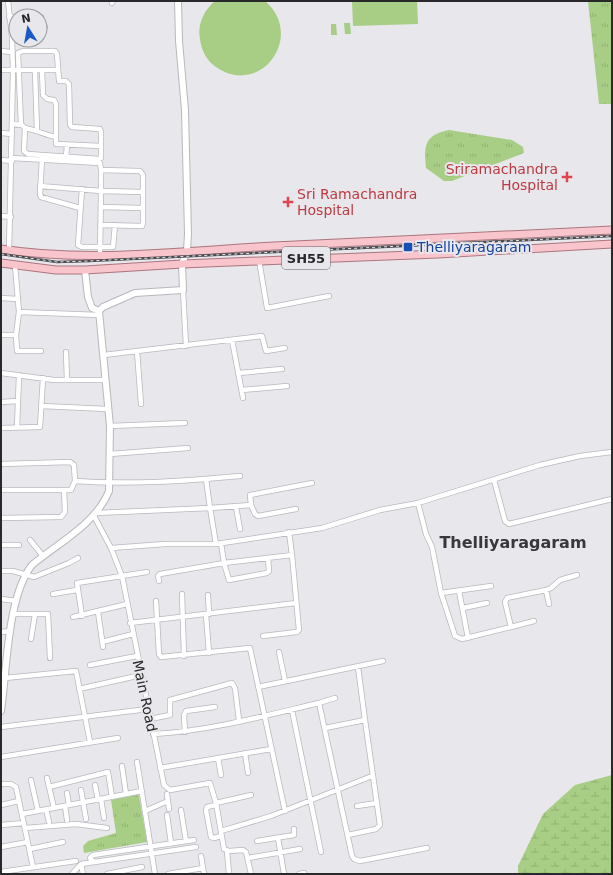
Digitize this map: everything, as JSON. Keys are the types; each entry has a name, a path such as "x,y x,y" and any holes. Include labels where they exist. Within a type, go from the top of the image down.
{"main road":[{"name":"SH55","path":"1,249 48,255 100,255 612,230"},
{"name":"SH55","path":"1,263 56,270 86,270 259,260 438,254 612,244"}],"street":[{"path":"178,1 179,41 185,110 187,251 182,264 182,290 186,346"},
{"path":"9,251 12,160 12,48"},
{"path":"53,50 57,54 59,81 66,81 69,84 70,125 72,127 100,129 101,159 26,153 19,71 18,56 20,52 53,50"},
{"path":"1,51 12,52"},
{"path":"1,70 58,70"},
{"path":"42,70 43,95 47,99 54,100 56,104 56,144 101,146"},
{"path":"35,71 37,131"},
{"path":"12,124 23,126 44,135 56,137"},
{"path":"1,133 12,134"},
{"path":"66,157 67,145"},
{"path":"42,159 40,194 44,199 80,208"},
{"path":"1,160 42,159 100,163 100,255"},
{"path":"100,225 142,226 143,223 142,172 101,170"},
{"path":"40,186 101,191 143,192"},
{"path":"82,189 78,245 82,247 115,246 115,225"},
{"path":"101,207 142,208"},
{"path":"1,216 11,217"},
{"path":"259,260 267,308 329,296"},
{"path":"15,265 19,312 16,335 18,352 41,351"},
{"path":"86,270 88,297 92,308 99,313"},
{"path":"1,709 5,678 4,663 17,601 25,575 43,556 95,514 105,501 109,491 110,426 107,409 104,355 99,313 102,307 135,293 182,290"},
{"path":"1,298 18,299"},
{"path":"19,312 99,313"},
{"path":"1,335 16,335"},
{"path":"104,355 262,336 266,351 285,348"},
{"path":"232,340 243,398"},
{"path":"137,351 141,404"},
{"path":"66,352 67,380"},
{"path":"238,373 282,369"},
{"path":"1,373 67,380 105,380"},
{"path":"17,428 19,375"},
{"path":"1,428 40,427 43,378"},
{"path":"242,390 287,386"},
{"path":"1,402 18,401"},
{"path":"42,406 107,409"},
{"path":"110,426 185,423"},
{"path":"110,454 188,448"},
{"path":"111,548 165,544 218,543 322,528 380,510 418,503 540,465 580,456 612,452"},
{"path":"1,464 70,462 74,465 75,481 73,489 1,490"},
{"path":"75,481 109,483 240,476"},
{"path":"206,479 210,508 228,579 231,580 269,573 268,558"},
{"path":"494,480 508,524 612,499"},
{"path":"296,509 258,516 250,505 250,495 312,483"},
{"path":"1,518 61,517 65,512 64,490"},
{"path":"418,503 426,534 432,547 441,593 455,636 460,639 468,638 534,621"},
{"path":"95,514 250,505"},
{"path":"236,507 240,529"},
{"name":"Main Road","path":"95,514 122,576 130,623 164,785 167,789 207,783 211,785 216,804 223,847 227,851 229,874"},
{"path":"263,636 299,631 289,532"},
{"path":"30,540 43,556"},
{"path":"1,545 19,545"},
{"path":"159,581 158,577 160,574 224,563 292,555"},
{"path":"1,571 13,571 34,577 78,558"},
{"path":"82,616 76,584 78,582 147,572"},
{"path":"511,627 505,600 546,590 560,580 577,575"},
{"path":"441,593 491,586"},
{"path":"53,594 77,590"},
{"path":"460,590 468,638"},
{"path":"546,590 549,604"},
{"path":"182,594 184,656"},
{"path":"208,596 209,653"},
{"path":"1,599 17,601"},
{"path":"156,600 160,656 164,658 250,648 285,811"},
{"path":"130,623 208,615 296,603"},
{"path":"463,608 487,603"},
{"path":"73,618 127,604"},
{"path":"98,612 103,648"},
{"path":"14,614 46,614 49,616 50,658"},
{"path":"31,640 35,614"},
{"path":"1,632 11,632"},
{"path":"102,642 133,634"},
{"path":"279,652 285,681"},
{"path":"90,665 137,656"},
{"path":"258,687 383,661"},
{"path":"348,835 379,828 377,803 372,776 358,667"},
{"path":"5,678 74,670 77,672 84,717 90,742"},
{"path":"79,689 141,675"},
{"path":"150,719 170,715 169,702 172,699 232,683 235,688 239,720"},
{"path":"153,734 185,732 292,710 335,698"},
{"path":"319,703 352,856 354,859 360,860 427,848"},
{"path":"185,732 184,715 186,711 215,706"},
{"path":"1,727 148,709"},
{"path":"292,710 312,799 321,852"},
{"path":"325,728 365,720"},
{"path":"1,757 118,738"},
{"path":"160,768 271,749"},
{"path":"245,753 248,773"},
{"path":"218,758 221,775"},
{"path":"137,762 155,874"},
{"path":"122,766 126,794"},
{"path":"49,787 108,772 112,797"},
{"path":"252,795 207,807 211,837 214,838 221,833 285,811 372,776"},
{"path":"47,778 54,808"},
{"path":"31,780 38,811"},
{"path":"1,784 15,786 25,825 33,867"},
{"path":"95,785 104,818"},
{"path":"81,790 86,819"},
{"path":"22,814 142,792"},
{"path":"67,793 68,820"},
{"path":"167,794 169,809"},
{"path":"145,812 168,801"},
{"path":"1,805 19,802"},
{"path":"357,806 377,803"},
{"path":"46,809 49,822"},
{"path":"181,810 186,841"},
{"path":"167,815 171,843"},
{"path":"1,825 76,824 107,828"},
{"path":"257,841 294,835 294,830"},
{"path":"278,838 284,874"},
{"path":"96,862 92,861 91,856 194,840"},
{"path":"1,846 28,842"},
{"path":"30,849 63,842"},
{"path":"1,872 78,862 96,862 196,847"},
{"path":"227,851 243,850 248,858 251,874"},
{"path":"248,858 300,850"},
{"path":"201,856 204,874"},
{"path":"72,874 78,862"},
{"path":"78,862 83,874"},
{"path":"107,874 142,867"},
{"path":"168,874 203,868"}],"green space":[{"path":"215,1 265,1 276,15 281,30 279,45 272,59 262,69 248,75 232,74 216,67 207,58 203,51 199,34 202,18"},
{"path":"352,1 417,1 418,24 353,26"},
{"path":"588,1 612,1 612,104 599,104"},
{"path":"344,23 350,23 351,34 345,34"},
{"path":"331,24 336,24 337,35 331,35"},
{"path":"449,130 512,140 523,147 524,153 452,181 444,181 426,168 425,153 427,143 430,138 441,132"},
{"path":"612,775 612,874 518,874 518,866 543,814 575,785"},
{"path":"137,795 139,796 147,842 84,853 83,846 88,841 116,833 111,800"}],"railway":[{"path":"1,254 57,262 612,236"}],"place":[{"name":"Sriramachandra Hospital","path":"567,177"},
{"name":"Sri Ramachandra Hospital","path":"288,202"},
{"name":"Thelliyaragaram","path":"408,247"}],"district":[{"name":"Thelliyaragaram","path":"513,542"}]}
